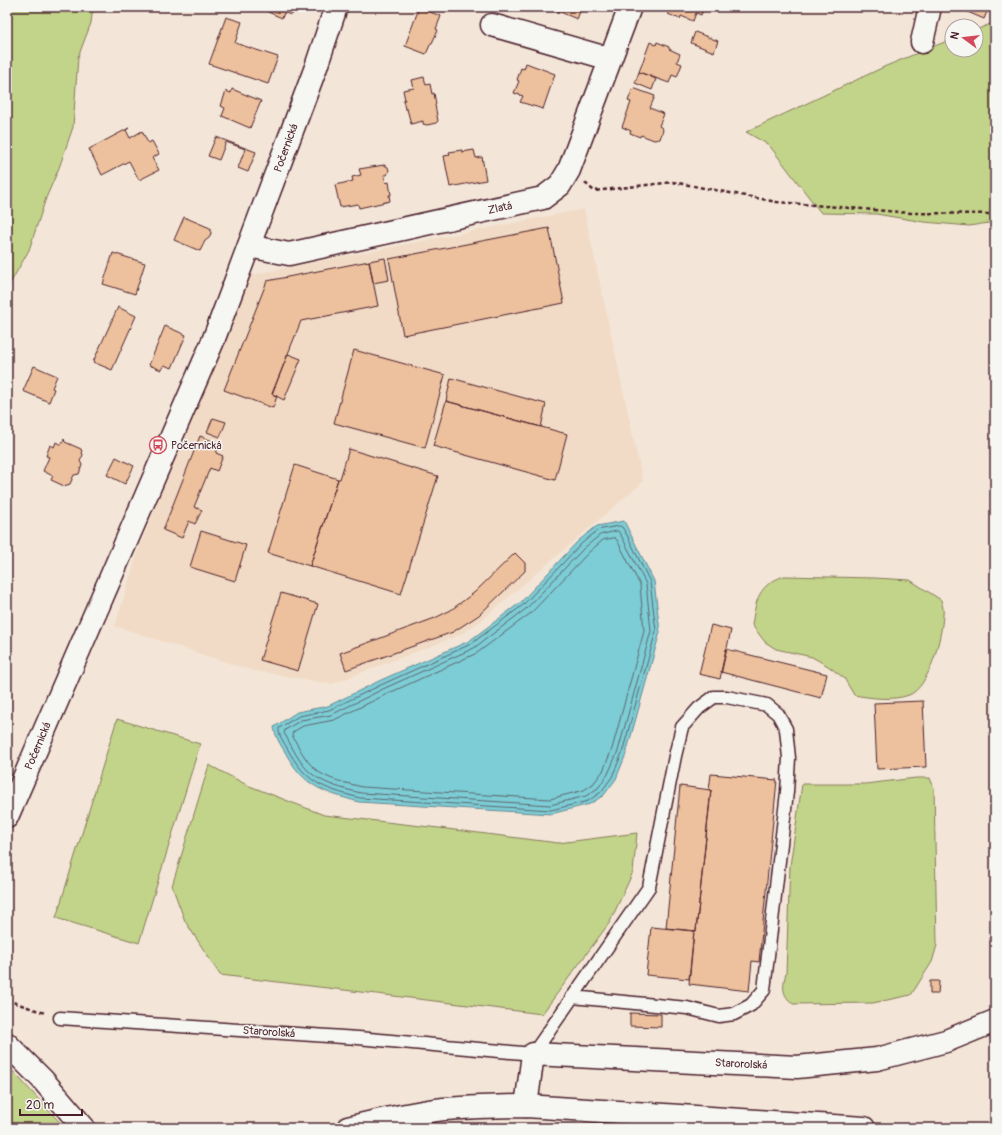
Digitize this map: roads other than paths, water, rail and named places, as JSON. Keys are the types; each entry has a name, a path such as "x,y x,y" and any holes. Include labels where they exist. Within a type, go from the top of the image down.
{"street":[{"name":"Počernická","path":"7,817 213,341 316,67 336,7"},
{"name":"Zlatá","path":"249,246 289,254 543,198 560,185 569,170 630,7"},
{"path":"922,42 930,7"},
{"path":"492,25 610,59"},
{"name":"Starorolská","path":"532,1054 797,1067 877,1059 946,1041 995,1021"},
{"path":"7,1044 42,1079 84,1128"},
{"path":"526,1106 532,1054"},
{"path":"348,1128 410,1114 477,1107 526,1106 864,1128"}],"lane":[{"path":"532,1054 649,887 674,756 682,727 699,708 714,697 727,697 767,705 778,714 786,729 789,758 787,792 764,990 751,1004 734,1014 719,1016 687,1008 572,997"},
{"name":"Starorolská","path":"60,1018 350,1038 532,1054"}],"water":[{"path":"624,521 654,581 660,632 626,754 616,779 604,795 590,804 551,814 359,802 325,791 307,781 292,764 275,734 274,727 297,712 328,706 381,680 469,641 521,602 578,541 597,526"}],"place":[{"name":"Počernická","path":"158,445"}]}
